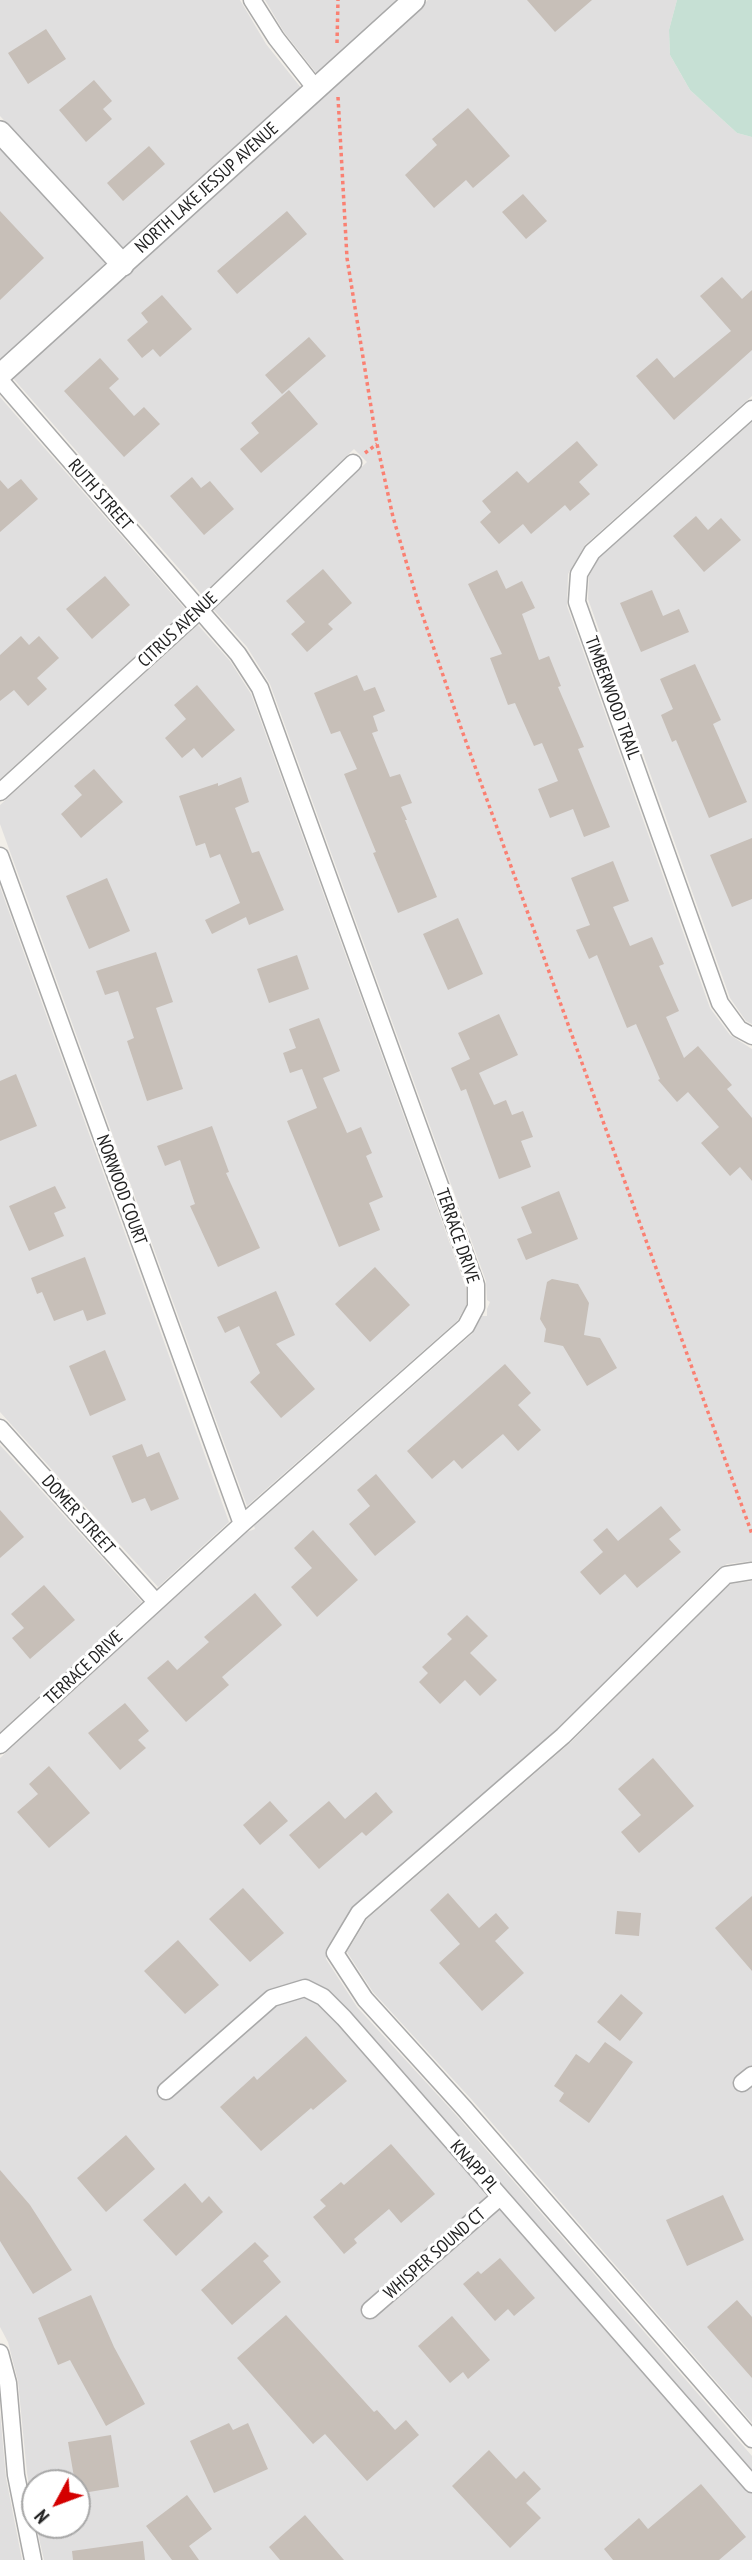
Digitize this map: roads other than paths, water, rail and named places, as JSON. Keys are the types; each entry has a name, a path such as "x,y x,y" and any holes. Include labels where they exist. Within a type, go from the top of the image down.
{"street":[{"path":"252,0 276,38 316,89"},
{"name":"NORTH LAKE JESSUP AVENUE","path":"0,378 414,0"},
{"path":"0,132 123,265"},
{"name":"RUTH STREET","path":"0,378 200,610"},
{"name":"TIMBERWOOD TRAIL","path":"752,409 592,552 579,574 577,602 720,1003 739,1029 752,1037"},
{"name":"CITRUS AVENUE","path":"0,792 200,610 353,463"},
{"name":"TERRACE DRIVE","path":"0,1745 242,1524 466,1326 476,1307 476,1285 260,688 238,654 200,610"},
{"name":"NORWOOD COURT","path":"0,856 242,1524"},
{"name":"DOMER STREET","path":"0,1428 156,1602"},
{"path":"752,1571 726,1575 563,1736 359,1913 335,1953 365,1999 473,2118 752,2440"},
{"name":"KNAPP PL","path":"166,2091 272,1998 305,1988 323,1997 752,2484"},
{"name":"WHISPER SOUND CT","path":"370,2310 500,2197"},
{"path":"0,2353 8,2384 16,2475 33,2560"}]}
